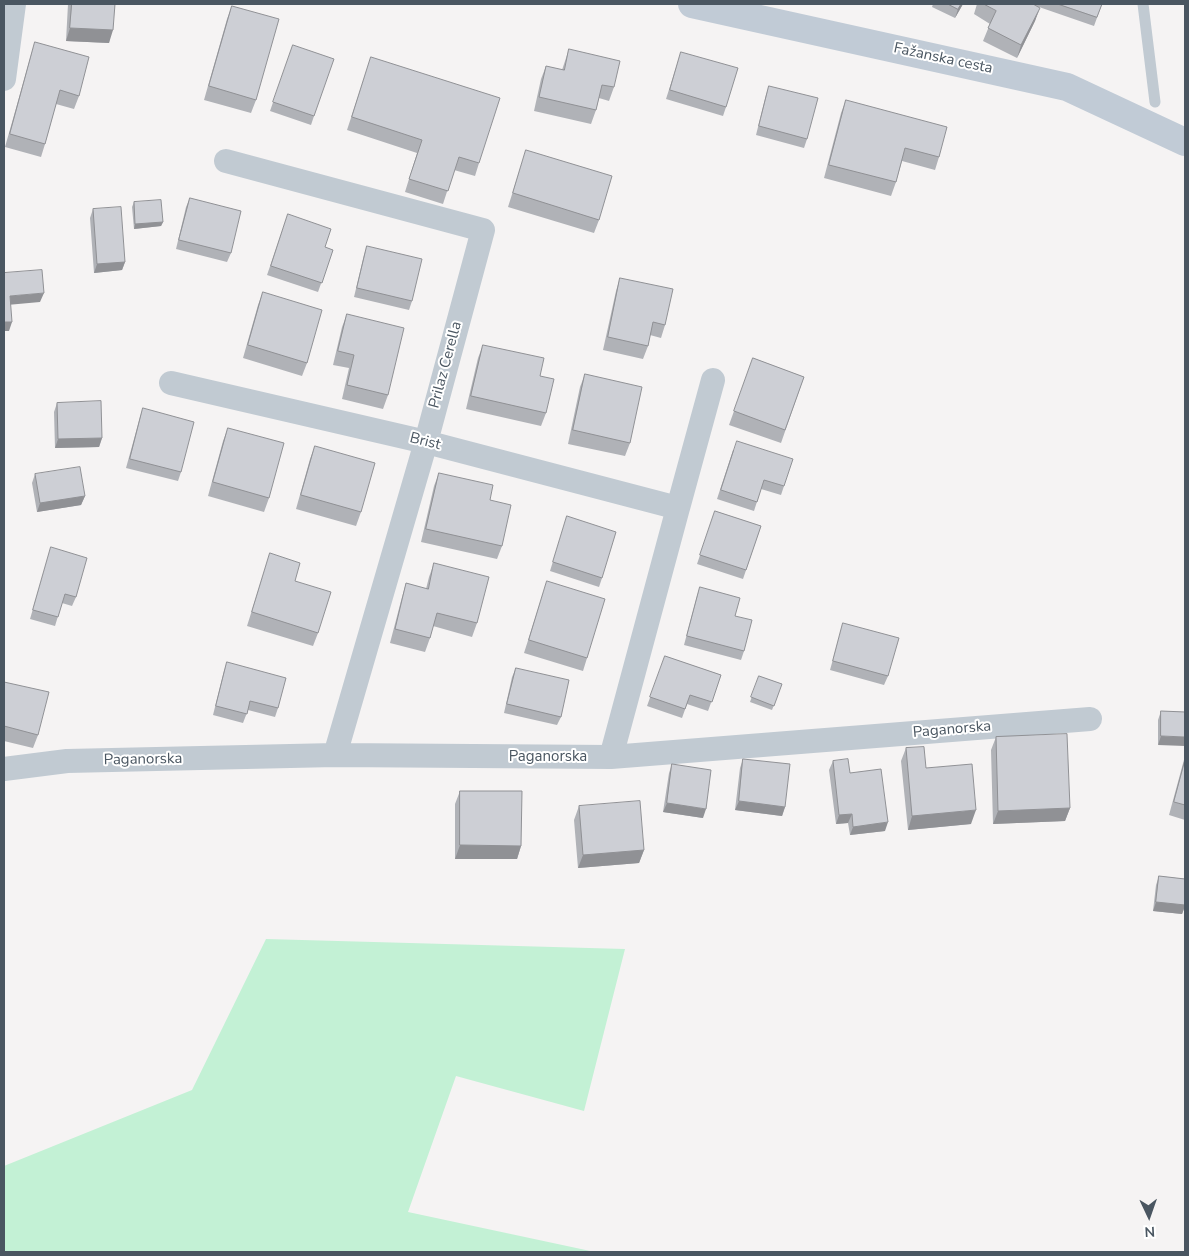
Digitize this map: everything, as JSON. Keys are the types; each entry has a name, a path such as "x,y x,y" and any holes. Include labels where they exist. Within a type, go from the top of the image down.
{"main road":[{"name":"Fažanska cesta","path":"692,4 1067,87 1185,142"}],"street":[{"path":"4,79 14,4"},
{"name":"Prilaz Cerella","path":"226,161 483,230 426,442 335,755"},
{"path":"611,757 713,380"},
{"name":"Brist","path":"171,383 426,442 678,508"},
{"name":"Paganorska","path":"4,769 67,761 335,755 611,757 1090,719"}],"lane":[{"path":"1143,4 1155,102"}],"green space":[{"path":"266,939 625,949 584,1111 456,1076 408,1212 595,1252 4,1252 4,1166 192,1090"}],"building":[{"path":"72,4 115,4 113,30 70,28"},
{"path":"948,4 961,4 958,9"},
{"path":"984,4 1033,4 1040,8 1021,45 988,28 996,11"},
{"path":"1058,4 1102,4 1097,17"},
{"path":"232,6 279,19 256,100 209,86"},
{"path":"35,42 89,57 79,96 60,90 45,144 10,134"},
{"path":"293,45 334,59 314,116 273,102"},
{"path":"569,49 620,61 614,87 602,85 596,110 539,97 546,66 564,70"},
{"path":"681,52 738,68 726,107 670,90"},
{"path":"371,57 500,98 479,163 459,157 448,191 409,179 422,140 352,117"},
{"path":"769,86 818,98 807,139 759,126"},
{"path":"846,100 947,127 939,157 905,148 896,182 829,165"},
{"path":"526,150 612,176 599,220 513,193"},
{"path":"190,198 241,211 231,253 179,240"},
{"path":"161,200 163,222 135,224 134,202"},
{"path":"121,207 125,262 97,264 93,209"},
{"path":"288,214 331,229 325,247 333,250 322,283 271,266"},
{"path":"367,246 422,259 412,301 357,288"},
{"path":"42,270 44,293 10,296 12,322 4,322 4,273"},
{"path":"620,278 673,289 665,325 653,322 648,346 608,337"},
{"path":"263,292 322,310 307,363 248,345"},
{"path":"347,314 404,328 388,395 347,385 354,355 338,351"},
{"path":"483,345 544,358 540,376 554,379 546,413 471,396"},
{"path":"753,358 804,377 785,430 734,411"},
{"path":"585,374 642,387 630,443 573,430"},
{"path":"101,401 102,438 58,439 57,403"},
{"path":"143,408 194,422 181,472 130,459"},
{"path":"228,428 284,443 269,498 213,482"},
{"path":"737,441 793,459 784,486 764,480 757,502 721,490"},
{"path":"315,446 375,463 361,512 301,495"},
{"path":"80,467 85,496 40,503 35,474"},
{"path":"439,473 493,485 490,500 511,505 502,546 426,529"},
{"path":"715,511 761,526 746,570 700,555"},
{"path":"567,516 616,532 602,578 553,562"},
{"path":"51,547 87,558 76,597 65,594 58,617 33,610"},
{"path":"270,553 300,563 295,581 331,592 318,633 252,612"},
{"path":"434,563 489,577 477,623 437,613 430,638 395,629 406,583 428,589"},
{"path":"547,581 605,599 587,658 529,640"},
{"path":"700,587 740,598 735,616 752,620 744,651 687,636"},
{"path":"843,623 899,638 888,676 833,661"},
{"path":"665,656 721,675 712,702 690,695 685,709 650,697"},
{"path":"227,662 286,678 278,708 250,701 247,714 216,706"},
{"path":"516,668 569,680 561,717 507,704"},
{"path":"759,676 782,684 774,706 751,697"},
{"path":"4,682 49,692 38,735 4,726"},
{"path":"1161,711 1185,712 1185,737 1161,736"},
{"path":"1067,734 1070,808 998,811 996,737"},
{"path":"924,747 926,768 972,764 976,810 912,816 906,748"},
{"path":"743,759 790,764 785,807 739,801"},
{"path":"848,759 850,773 881,769 888,822 853,827 852,814 839,815 833,761"},
{"path":"1185,760 1185,805 1174,802"},
{"path":"672,764 711,770 706,809 667,803"},
{"path":"460,791 522,791 521,846 460,845"},
{"path":"640,801 644,850 583,855 579,806"},
{"path":"1159,876 1185,879 1185,905 1156,902"}]}
